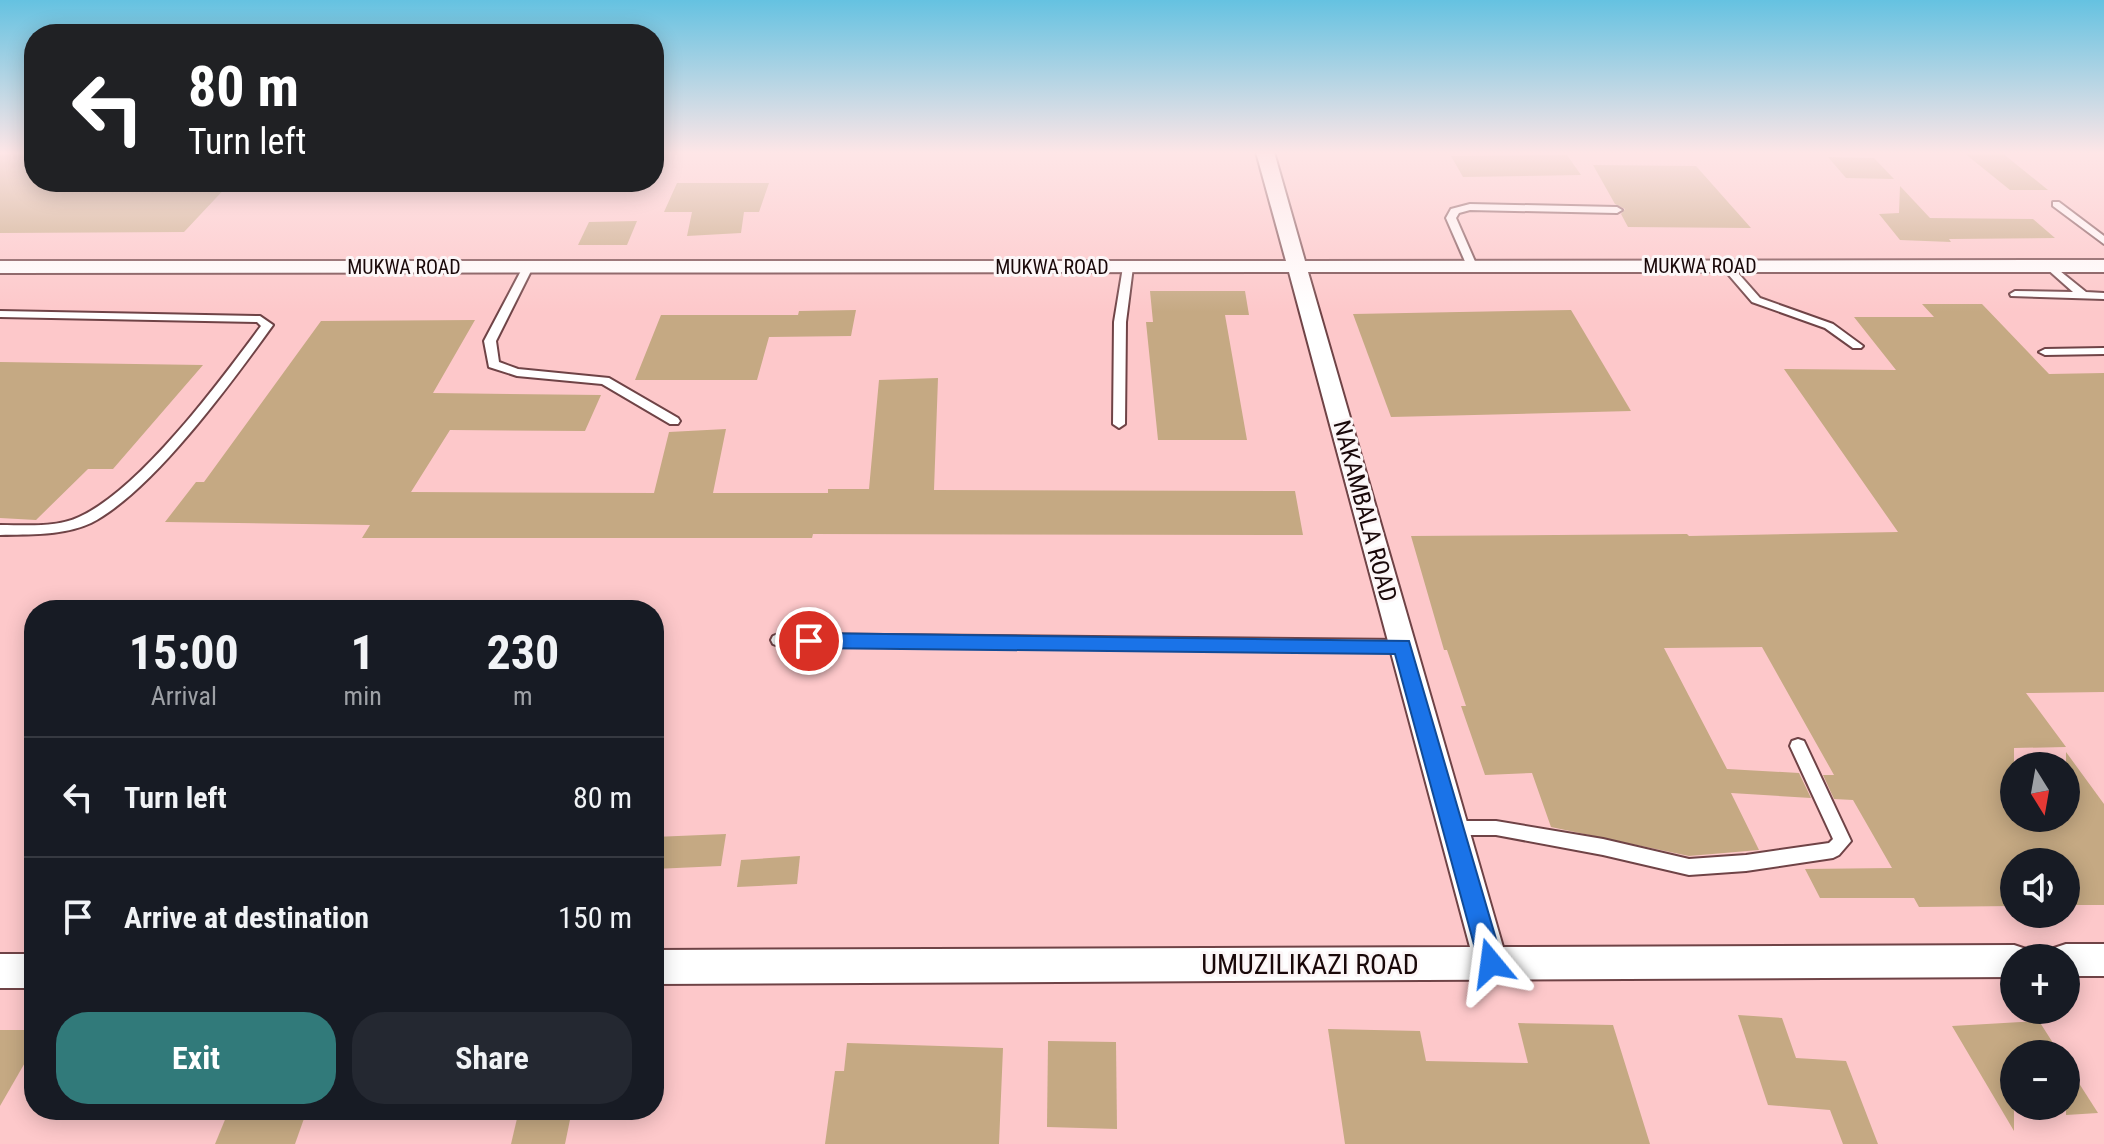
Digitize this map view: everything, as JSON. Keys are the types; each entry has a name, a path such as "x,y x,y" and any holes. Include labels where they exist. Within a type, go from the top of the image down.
{"street":[{"name":"NAKAMBALA ROAD","path":"1280,205 1491,963"},
{"name":"MUKWA ROAD","path":"0,267 2104,266"},
{"path":"2080,960 2104,960"},
{"name":"UMUZILIKAZI ROAD","path":"664,967 2000,961"},
{"path":"0,971 24,971"}],"lane":[{"path":"2058,205 2104,241"},
{"path":"1472,266 1454,231 1451,218 1455,211 1470,207 1617,210"},
{"path":"1726,266 1756,300 1829,326 1857,346"},
{"path":"2050,266 2083,295"},
{"path":"528,267 490,341 493,364 517,372 605,381 674,421"},
{"path":"1119,424 1120,322 1128,267"},
{"path":"2015,294 2104,296"},
{"path":"0,314 260,319 267,325 195,416 118,500 84,520 49,528 0,530"},
{"path":"2045,352 2104,351"},
{"path":"778,640 1403,646"},
{"path":"1453,828 1496,828 1603,847 1689,867 1746,863 1833,850 1842,841 1798,746"}],"building":[{"path":"0,205 209,205 184,232 0,233"},
{"path":"667,205 761,205 759,212 744,212 741,233 687,236 692,212 664,212"},
{"path":"1618,205 1731,205 1751,228 1628,227 1621,214 1625,209"},
{"path":"1899,205 1918,205 1930,218 2033,219 2055,238 1949,239 1951,242 1900,240 1879,214 1899,213"},
{"path":"637,221 627,245 578,245 589,222"},
{"path":"1150,291 1245,291 1249,315 1225,315 1247,440 1158,440 1146,322 1153,322"},
{"path":"1922,304 1982,304 2049,374 2104,373 2104,692 2026,693 2066,747 2014,748 2014,752 2000,752 2000,832 2080,832 2080,771 2104,804 2104,905 2080,905 2080,848 2000,848 2000,906 1919,907 1914,898 1820,898 1805,869 1892,868 1853,800 1834,799 1823,775 1834,775 1762,647 1664,648 1727,769 1799,773 1811,798 1731,793 1759,850 1689,856 1551,827 1532,773 1485,775 1461,706 1466,706 1447,650 1444,650 1411,536 1898,532 1784,369 1896,370 1854,317 1934,317"},
{"path":"856,310 851,336 769,337 757,380 635,380 661,315 798,315 799,311"},
{"path":"1571,310 1631,411 1391,417 1353,314"},
{"path":"475,320 433,393 601,395 585,431 450,430 411,492 654,493 669,432 726,429 713,493 828,493 828,489 869,489 879,380 938,378 934,490 1295,491 1303,535 813,534 812,538 362,538 370,525 165,522 196,482 204,482 321,321"},
{"path":"0,362 203,365 113,469 88,469 36,520 0,518"},
{"path":"726,834 721,866 664,869 664,837"},
{"path":"800,856 797,884 737,887 741,860"},
{"path":"1738,1015 1782,1018 1796,1058 1846,1061 1878,1144 1843,1144 1830,1110 1768,1105"},
{"path":"1518,1023 1613,1025 1650,1144 1345,1144 1328,1029 1420,1031 1426,1061 1528,1063"},
{"path":"2041,1024 2051,1040 2000,1040 2000,1107 1952,1026"},
{"path":"0,1030 24,1030 24,1064 0,1106"},
{"path":"1048,1041 1116,1042 1117,1129 1047,1127"},
{"path":"847,1043 1003,1048 999,1144 825,1144 835,1071 844,1071"},
{"path":"2080,1085 2098,1113 2080,1114"},
{"path":"225,1120 303,1120 295,1144 215,1144"},
{"path":"517,1120 570,1120 565,1144 511,1144"}],"route":[{"path":"809,641 1403,646 1491,963"}]}
